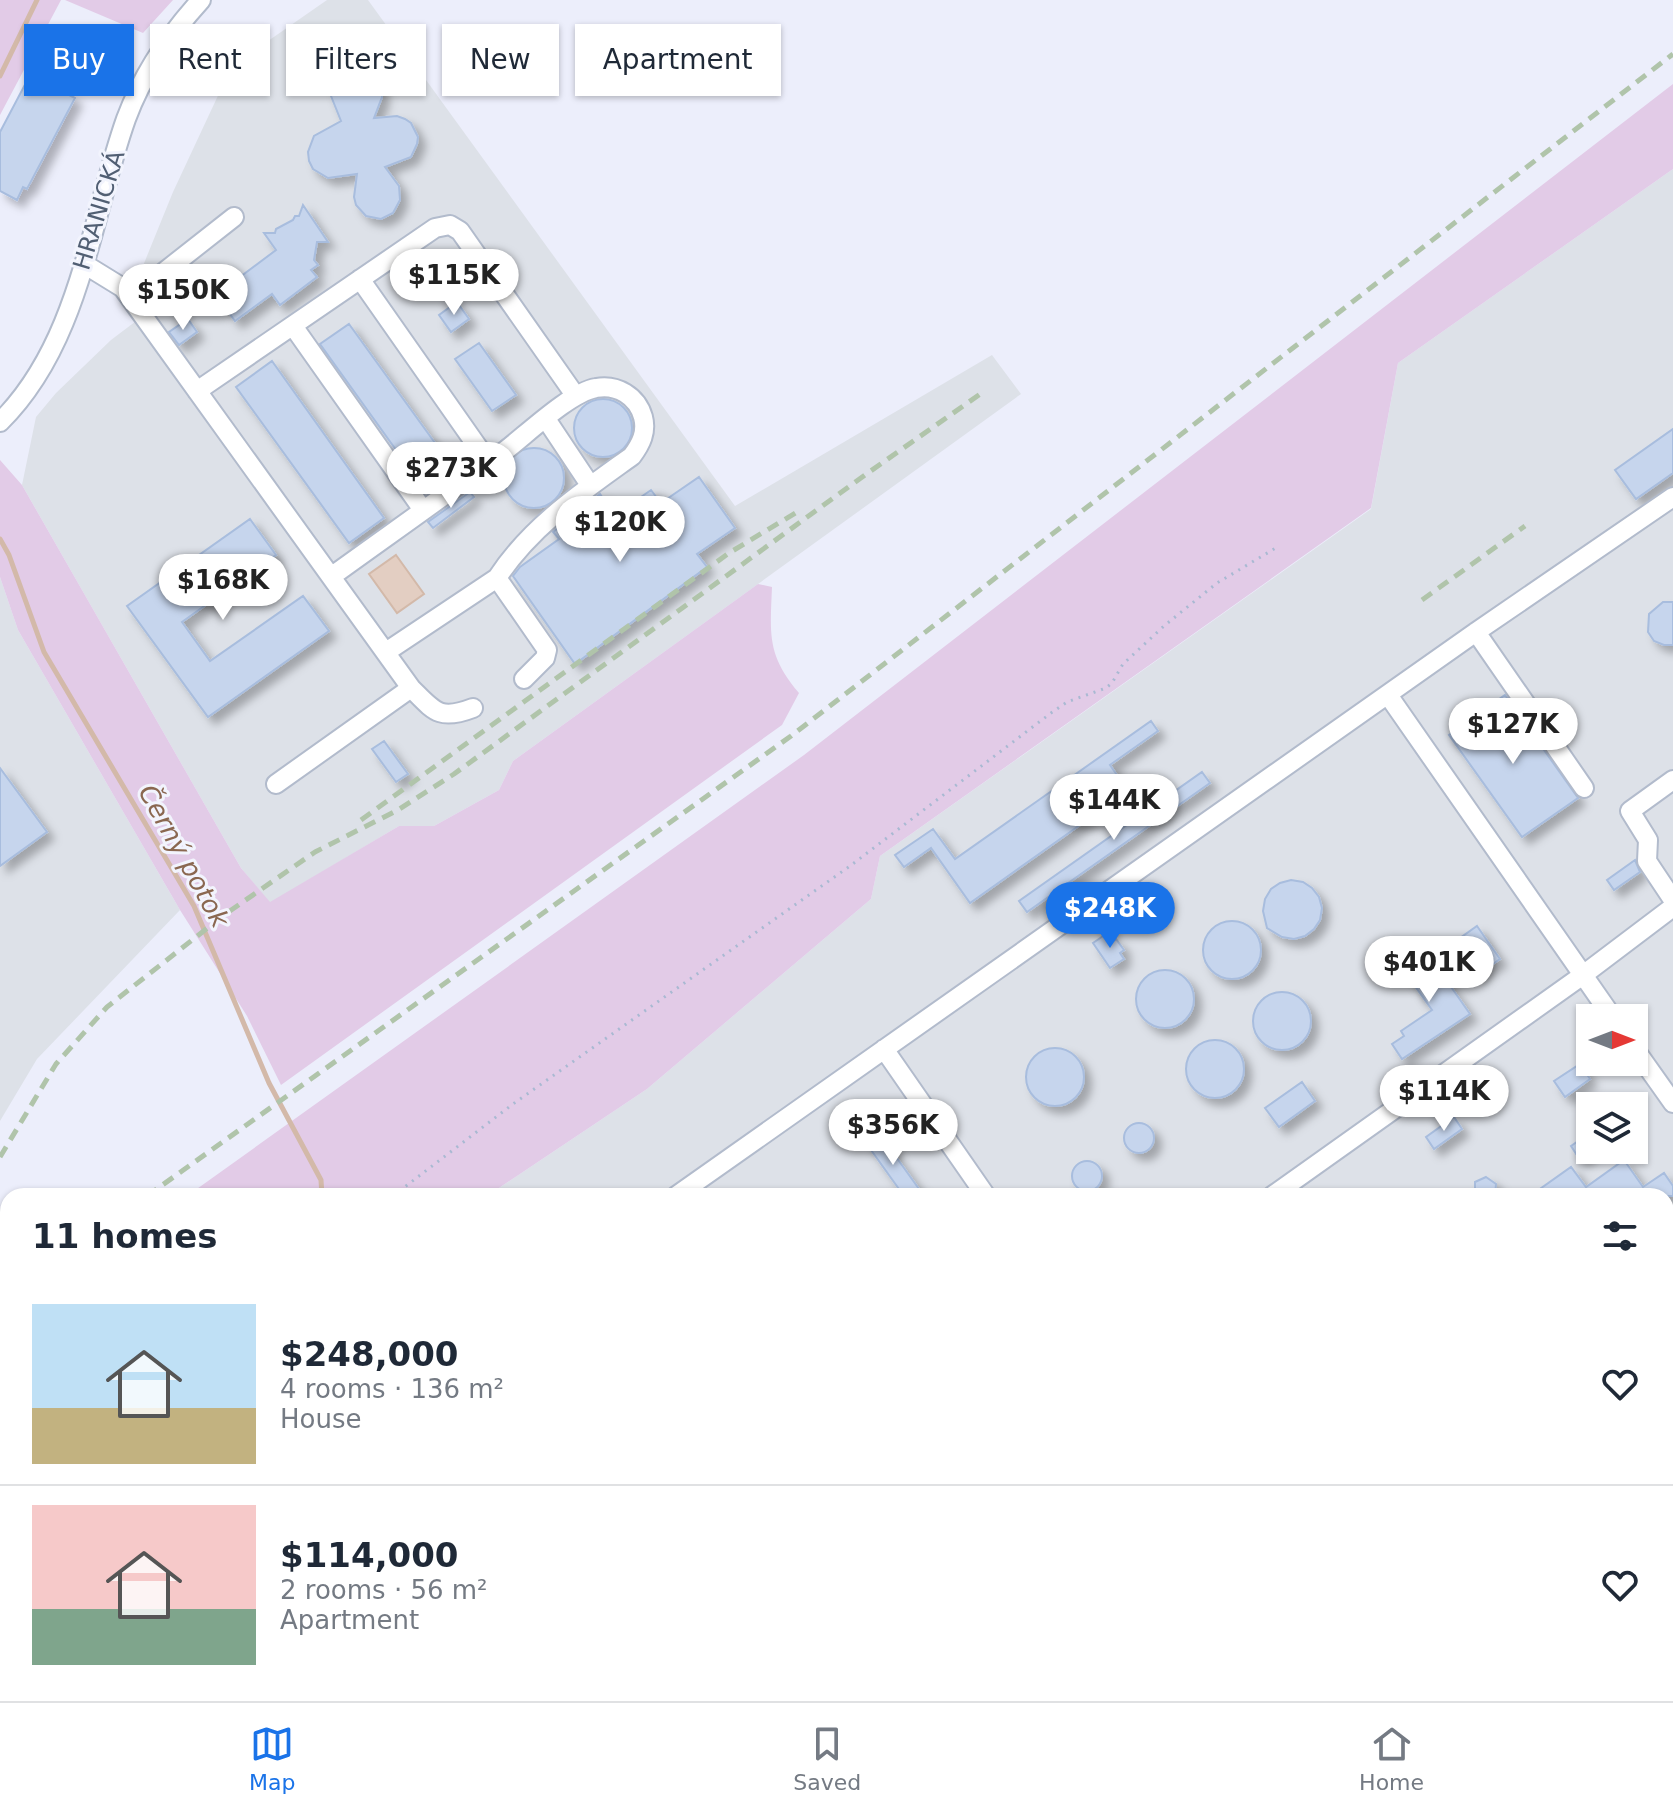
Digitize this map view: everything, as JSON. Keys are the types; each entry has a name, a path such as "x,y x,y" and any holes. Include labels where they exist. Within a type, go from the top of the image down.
{"street":[{"name":"HRANICKÁ","path":"0,422 24,395 53,349 84,264 127,118 146,76 201,0"},
{"path":"131,298 234,217"},
{"path":"197,391 443,225 455,227 575,395"},
{"path":"84,264 123,288 131,298 411,688 440,714 456,714 473,708"},
{"path":"360,279 489,463"},
{"path":"293,326 423,510"},
{"path":"332,576 489,463 575,395 607,387 620,390 640,408 644,433 632,456 549,517 511,556 497,578 386,652"},
{"path":"546,419 590,485"},
{"path":"687,1188 1476,632 1673,497"},
{"path":"497,578 547,650 545,658 524,679"},
{"path":"1476,632 1584,788"},
{"path":"276,784 411,688"},
{"path":"1388,695 1603,1004"},
{"path":"1673,780 1630,811 1648,840 1647,861 1673,900"},
{"path":"1283,1188 1583,975 1673,907"},
{"path":"884,1049 980,1188"},
{"path":"1648,1068 1673,1103"}],"path":[{"path":"403,1188 513,1104 850,866 1051,713 1067,702 1106,688 1123,664 1164,626 1217,583 1279,546"}],"shaded area":[{"path":"0,0 61,0 48,24 24,24 24,70 0,115"},
{"path":"65,0 173,0 143,33 134,29 134,24 122,24"},
{"path":"327,0 368,0 385,24 292,24"},
{"path":"286,28 286,96 426,96 426,80 735,506 992,355 1021,394 513,761 499,790 434,826 399,826 270,903 241,868 22,485 36,417 56,393 111,340 152,309 136,283 173,192 218,96 270,96 270,40"},
{"path":"1673,84 1673,169 1398,363 1371,508 880,856 871,899 647,1089 499,1188 198,1188 804,755"},
{"path":"1673,169 1673,1188 499,1188 647,1089 871,899 880,856 1371,509 1398,363"},
{"path":"0,460 22,485 241,868 270,902 399,826 434,826 499,790 513,761 758,584 772,587 773,644 781,667 799,693 782,725 281,1085 247,1016 180,910 18,630 0,577"},
{"path":"396,555 424,594 397,613 369,574"},
{"path":"0,577 18,630 180,910 37,1059 0,1121"}],"building":[{"path":"24,86 24,96 75,98 27,189 23,187 17,200 0,191 0,132"},
{"path":"331,96 382,96 374,118 397,116 405,119 411,123 418,137 411,157 385,167 399,186 400,200 393,213 381,219 366,216 356,205 357,174 328,178 313,169 309,161 308,152 314,136 341,121"},
{"path":"303,205 328,242 317,242 314,260 318,265 311,270 317,277 280,305 272,294 235,321 216,295 276,250 264,233 275,233 276,229 299,216"},
{"path":"457,302 469,319 451,332 439,315"},
{"path":"188,319 197,332 179,345 169,332"},
{"path":"349,324 456,472 427,493 320,344"},
{"path":"479,343 516,395 492,411 455,359"},
{"path":"272,361 384,518 349,543 236,387"},
{"path":"603,399 614,401 623,408 630,417 630,439 623,448 614,455 603,457 592,455 583,448 576,439 574,428 576,417 583,408 592,401"},
{"path":"1673,429 1673,473 1636,499 1615,470"},
{"path":"534,448 545,450 555,457 562,467 562,489 555,499 545,506 534,508 523,506 513,499 506,489 504,478 506,467 513,457 523,450"},
{"path":"699,477 735,528 697,554 707,567 575,664 513,576 520,567 559,539 553,532 600,494 615,515 651,490 661,503"},
{"path":"470,492 474,497 433,528 428,522"},
{"path":"250,519 276,555 182,622 210,661 303,596 329,631 208,717 127,606"},
{"path":"1663,602 1673,602 1673,645 1654,641 1648,632 1649,614"},
{"path":"1505,695 1578,798 1522,837 1449,735"},
{"path":"1151,721 1158,731 1110,765 1128,791 970,903 931,848 904,867 895,855 933,829 955,859"},
{"path":"384,741 408,774 396,782 372,749"},
{"path":"0,768 47,832 0,866"},
{"path":"1202,772 1210,783 1027,912 1019,901"},
{"path":"1635,860 1640,872 1614,890 1607,880"},
{"path":"1291,880 1303,882 1312,888 1322,908 1320,920 1314,929 1294,939 1282,937 1267,928 1263,911 1271,889"},
{"path":"1232,921 1253,929 1261,950 1253,971 1232,979 1211,971 1203,950 1211,929"},
{"path":"1477,926 1500,959 1476,976 1453,943"},
{"path":"1106,934 1112,942 1116,939 1124,950 1120,953 1124,959 1110,968 1093,943"},
{"path":"1423,947 1470,1014 1402,1059 1392,1044 1404,1036 1401,1031 1432,1010 1399,964"},
{"path":"1165,970 1176,972 1185,979 1192,988 1192,1010 1185,1019 1176,1026 1165,1028 1154,1026 1145,1019 1138,1010 1136,999 1138,988 1145,979 1154,972"},
{"path":"1282,992 1293,994 1302,1001 1309,1010 1309,1032 1302,1041 1293,1048 1282,1050 1271,1048 1262,1041 1255,1032 1253,1021 1255,1010 1262,1001 1271,994"},
{"path":"1215,1040 1236,1048 1244,1069 1236,1090 1215,1098 1194,1090 1186,1069 1194,1048"},
{"path":"1055,1048 1076,1056 1084,1077 1076,1098 1055,1106 1034,1098 1026,1077 1034,1056"},
{"path":"1576,1067 1576,1076 1588,1076 1590,1079 1565,1097 1554,1081"},
{"path":"1302,1082 1315,1101 1279,1127 1265,1108"},
{"path":"1454,1117 1462,1129 1434,1149 1426,1137"},
{"path":"1139,1123 1145,1124 1153,1132 1153,1144 1145,1152 1139,1153 1133,1152 1125,1144 1124,1138 1125,1132 1133,1124"},
{"path":"879,1133 918,1188 898,1188 866,1143"},
{"path":"1081,1162 1093,1162 1101,1170 1101,1182 1095,1188 1079,1188 1073,1182 1073,1170"},
{"path":"1618,1164 1627,1164 1643,1187 1664,1173 1673,1188 1541,1188 1571,1167 1586,1187"},
{"path":"1486,1177 1496,1184 1496,1188 1475,1188 1475,1182"}],"waterway":[{"name":"Černý potok","path":"0,76 37,0"},
{"name":"Černý potok","path":"0,539 9,555 44,652 194,906 269,1083 321,1180 322,1188"}],"railway":[{"path":"158,1188 791,736 1673,54"},
{"path":"0,1157 56,1064 107,1007 224,915 315,852 398,810 454,774 983,392"},
{"path":"361,820 729,553 802,509"},
{"path":"1422,600 1525,526"}]}
